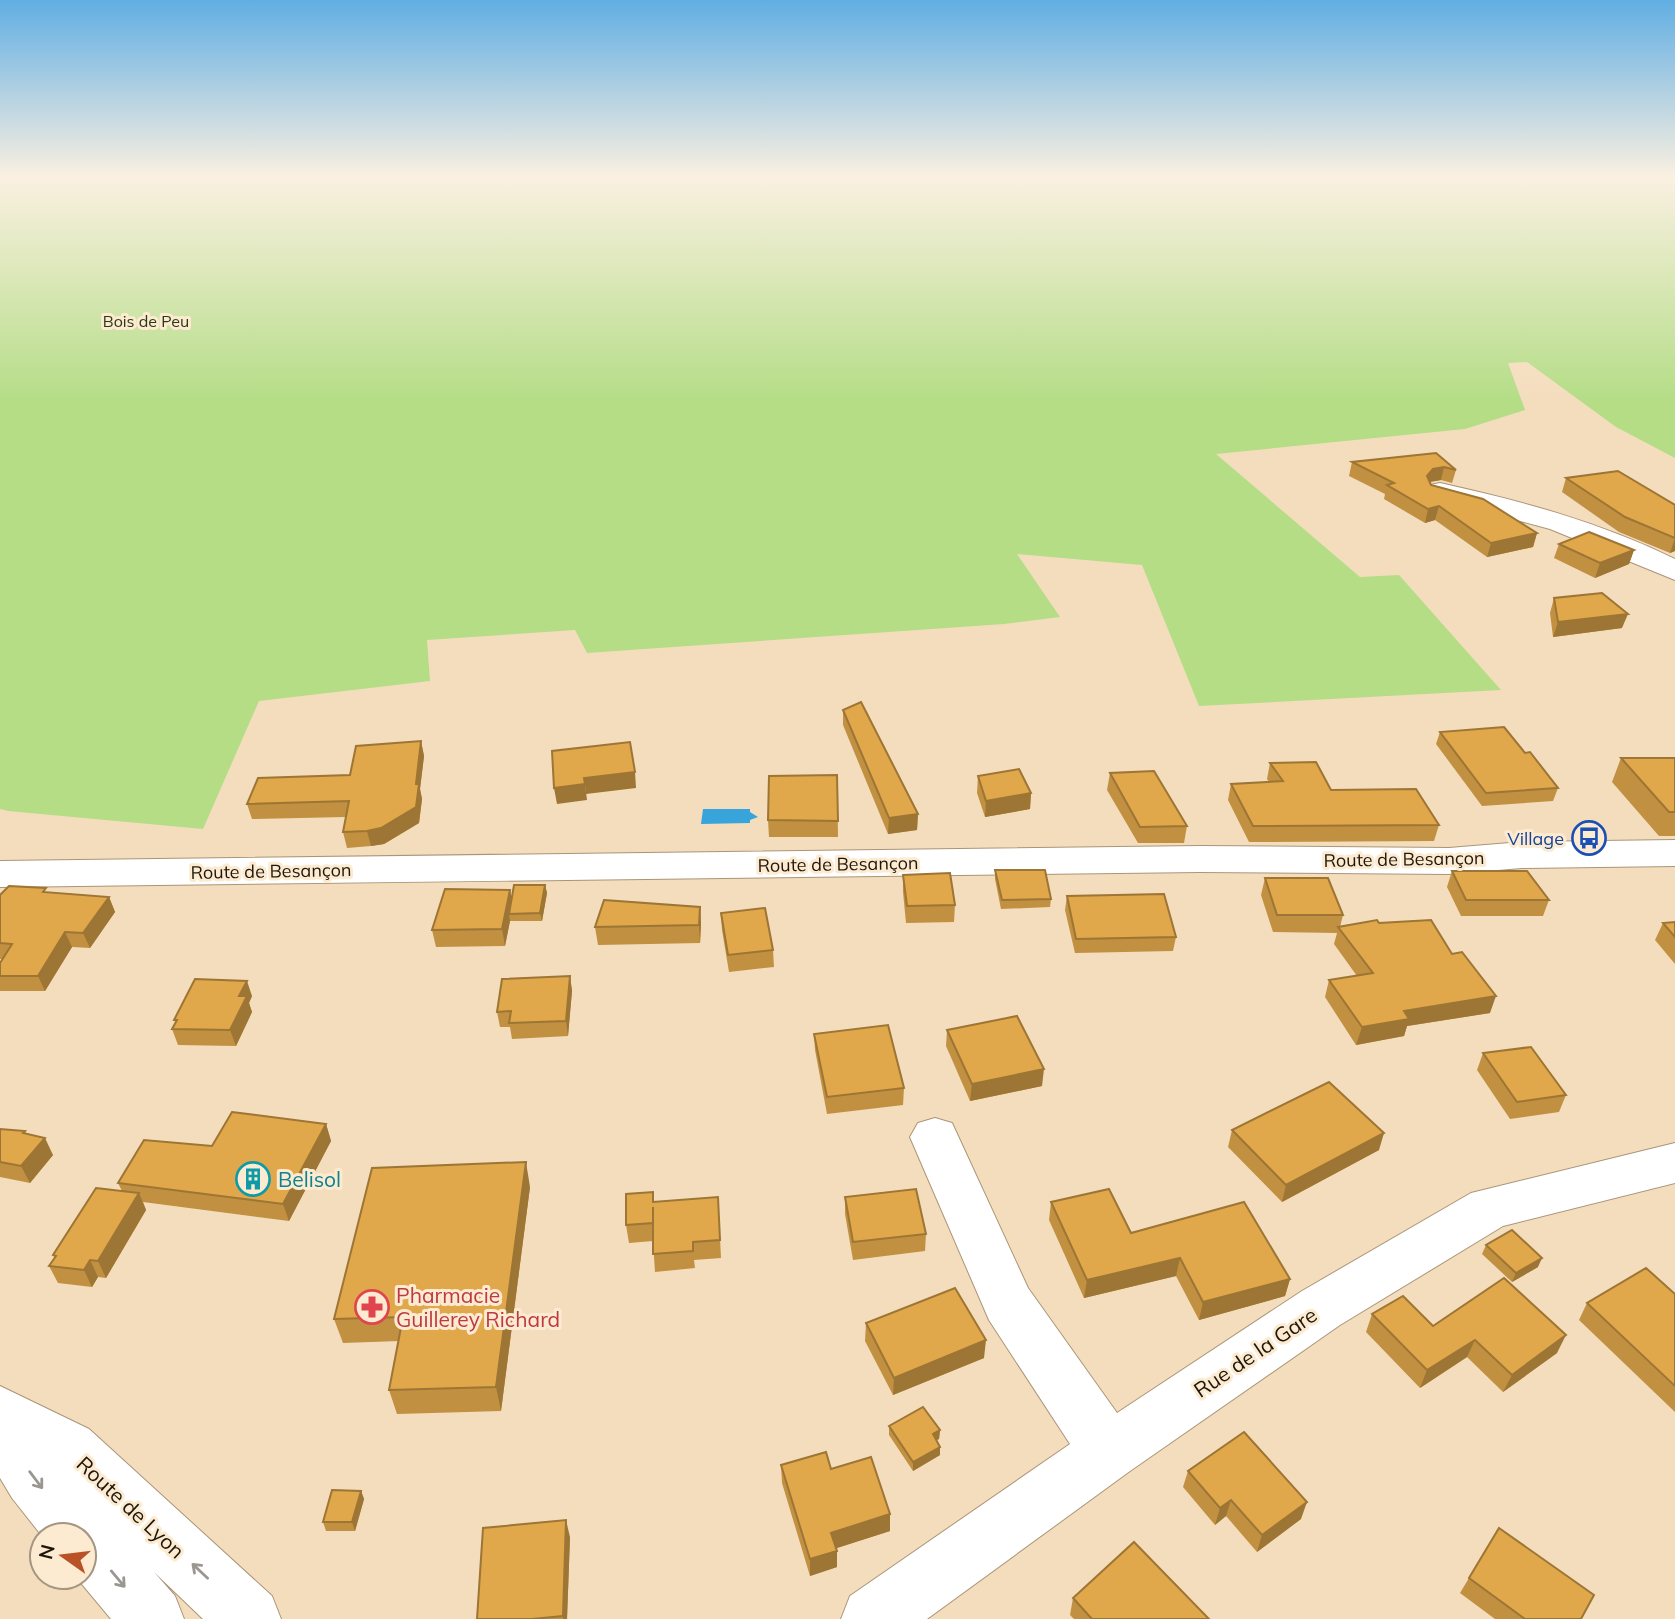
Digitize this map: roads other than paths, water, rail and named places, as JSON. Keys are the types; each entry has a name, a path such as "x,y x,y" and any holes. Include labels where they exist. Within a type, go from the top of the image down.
{"street":[{"path":"1440,491 1578,526 1675,571"},
{"name":"Route de Besançon","path":"0,874 1200,859 1448,861 1522,855 1675,853"},
{"path":"935,1138 1007,1303 1109,1451"},
{"name":"Rue de la Gare","path":"876,1618 1109,1451 1321,1308 1489,1208 1675,1163"},
{"name":"Route de Lyon","path":"0,1413 68,1449 249,1619"},
{"path":"0,1422 33,1478 70,1521"},
{"path":"98,1554 152,1619"}],"water":[{"path":"703,809 750,809 750,812 758,817 750,820 750,823 701,824"}],"place":[{"name":"Village","path":"1589,838"},
{"name":"Belisol","path":"253,1179"},
{"name":"Pharmacie Guillerey Richard","path":"372,1307"}],"park label":[{"name":"Bois de Peu","path":"146,321"}]}
